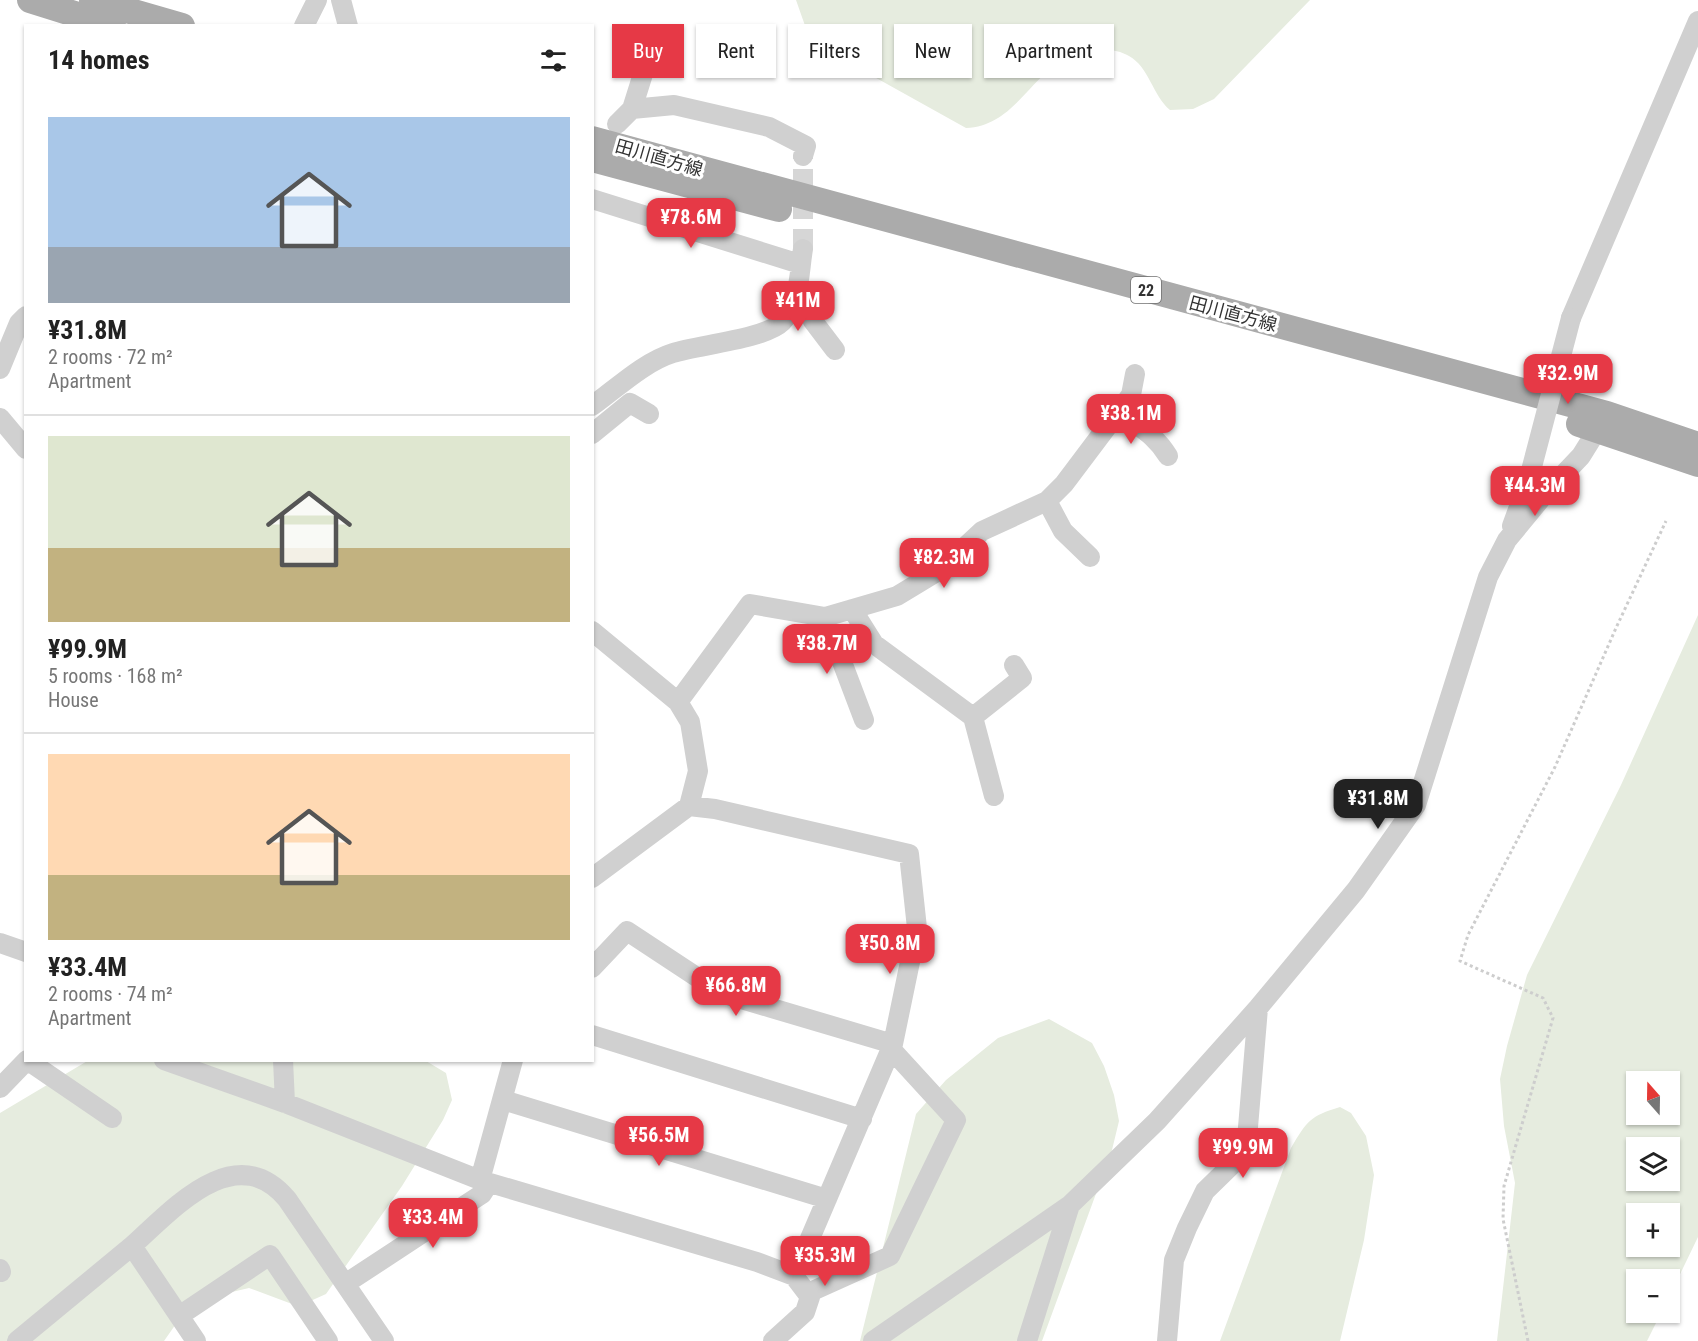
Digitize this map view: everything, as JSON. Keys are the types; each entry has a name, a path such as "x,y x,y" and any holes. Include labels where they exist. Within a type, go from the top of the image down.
{"main road":[{"path":"30,0 107,24"},
{"path":"92,0 175,24"},
{"name":"田川直方線","path":"594,140 1601,422 1698,464"},
{"name":"田川直方線","path":"594,160 1399,373 1698,445"}],"street":[{"path":"342,0 348,24"},
{"path":"873,1341 1070,1205 1157,1121 1258,1008 1356,890 1416,805 1488,577 1507,540 1528,482 1571,318 1698,21"},
{"path":"617,124 632,109 642,78"},
{"path":"632,109 674,105 770,127 806,146 803,156"},
{"path":"594,200 802,256 795,300 782,323 761,332 671,353 642,370 594,405"},
{"path":"797,291 813,321 835,350"},
{"path":"0,369 19,323 24,318"},
{"path":"678,702 750,604 825,617 897,596 940,570 982,531 1047,501 1064,484 1131,395 1135,374"},
{"path":"594,432 630,403 649,414"},
{"path":"1118,411 1143,431 1156,437 1168,456"},
{"path":"0,418 24,447"},
{"path":"1507,540 1544,495 1581,456 1601,422"},
{"path":"1047,501 1063,531 1090,557"},
{"path":"852,609 874,644 973,717 994,796"},
{"path":"825,617 864,720"},
{"path":"594,633 678,702 690,722 698,771 689,806 594,877"},
{"path":"973,717 1022,678 1014,665"},
{"path":"689,806 715,809 909,854 917,928 892,1046 794,1276"},
{"path":"594,966 627,931 721,993 892,1046 956,1120 890,1257 808,1293"},
{"path":"0,943 24,951"},
{"path":"1167,1341 1174,1260 1187,1228 1205,1191 1245,1151 1258,1008"},
{"path":"594,1036 862,1119"},
{"path":"0,1088 25,1062"},
{"path":"30,1062 112,1118"},
{"path":"170,1062 285,1103 484,1181 757,1262 794,1276 810,1297 805,1312 773,1341"},
{"path":"283,1062 285,1103"},
{"path":"345,1284 482,1194 512,1062"},
{"path":"502,1100 827,1199"},
{"path":"17,1341 132,1246 189,1195 210,1181 250,1176 276,1185 384,1341"},
{"path":"1027,1341 1070,1205"},
{"path":"132,1246 196,1341"},
{"path":"180,1316 270,1255 328,1341"}],"path":[{"path":"1528,1341 1503,1219 1504,1186 1553,1018 1543,998 1460,960 1468,935 1555,767 1666,521"}],"shaded area":[{"path":"796,0 1310,0 1214,99 1193,109 1170,110 1136,61 1114,51 1114,24 984,24 984,78 1040,78 1004,114 981,126 966,128 876,78 882,78 882,24 804,24"},
{"path":"1698,615 1698,1237 1680,1274 1680,1269 1626,1269 1626,1323 1656,1323 1647,1341 1497,1341 1515,1183 1504,1126 1500,1079 1527,975 1621,785"},
{"path":"1049,1019 1092,1043 1104,1066 1114,1095 1119,1121 1112,1150 1042,1341 860,1341 916,1114 946,1080 998,1038"},
{"path":"86,1062 428,1062 446,1073 452,1100 443,1120 402,1186 326,1294 306,1303 292,1304 249,1288 219,1295 185,1311 164,1341 0,1341 0,1113"},
{"path":"1340,1107 1351,1113 1366,1136 1374,1175 1364,1240 1340,1341 1220,1341 1291,1148 1310,1121 1322,1113"}],"tunnel":[{"path":"803,156 803,249"}]}
